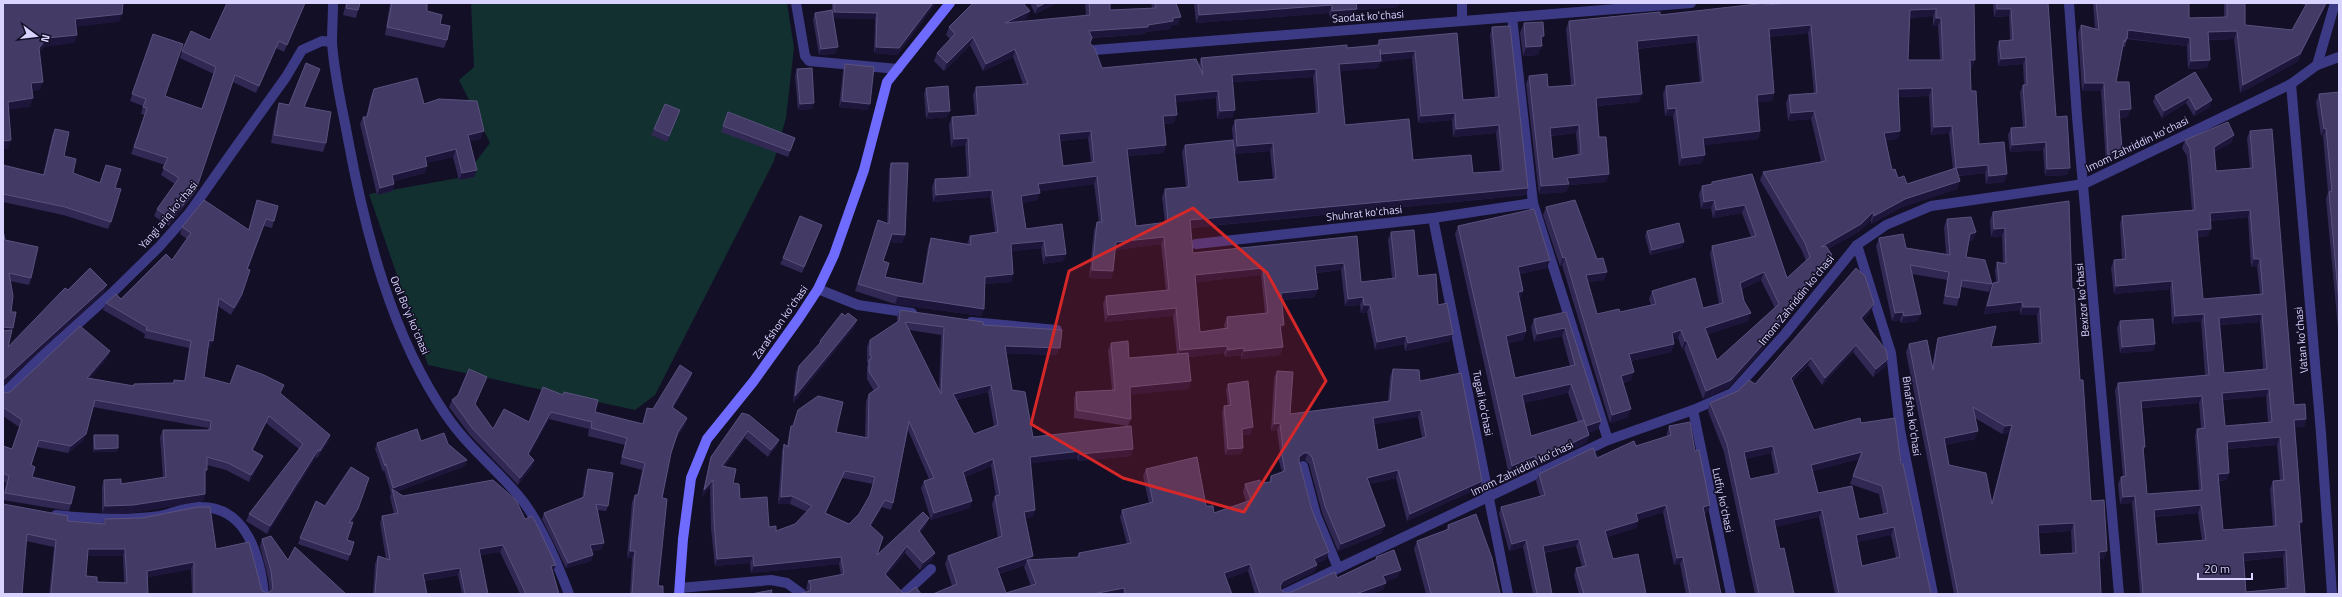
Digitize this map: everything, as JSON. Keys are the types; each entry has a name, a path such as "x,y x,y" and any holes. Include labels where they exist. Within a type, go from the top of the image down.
{"main road":[{"name":"Zarafshon koʻchasi","path":"680,591 683,539 691,478 706,439 795,325 818,289 834,255 864,170 887,82 950,3"}],"street":[{"name":"Orol Boʻyi koʻchasi","path":"333,3 332,42 356,182 382,278 405,340 445,414 466,443 519,496 551,554 568,594"},
{"path":"796,3 805,56 809,61 898,69"},
{"path":"1462,3 1462,21"},
{"name":"Saodat koʻchasi","path":"1094,50 1691,3"},
{"name":"Bexizor koʻchasi","path":"2069,3 2077,117 2119,594"},
{"path":"2316,65 2335,3"},
{"path":"1512,17 1533,203 1608,440"},
{"name":"Yangi ariq koʻchasi","path":"3,394 159,247 190,212 286,77 302,50 322,41 332,42"},
{"name":"Imom Zahriddin koʻchasi","path":"1284,594 1608,440 1693,410 1732,393 1785,334 1857,245 1886,225 1931,206 2084,184 2291,84 2316,65 2339,57"},
{"name":"Vatan koʻchasi","path":"2291,84 2321,433 2332,594"},
{"name":"Shuhrat koʻchasi","path":"1196,244 1433,218 1533,203"},
{"name":"Tugali koʻchasi","path":"1433,218 1490,497 1508,594"},
{"name":"Binafsha koʻchasi","path":"1857,245 1891,353 1900,430 1933,594"},
{"path":"818,289 858,305 920,314"},
{"path":"959,320 1062,331"},
{"name":"Lutfiy koʻchasi","path":"1693,410 1731,594"},
{"path":"1303,466 1316,515 1338,568"},
{"path":"42,513 102,520 160,516 200,507 222,510 234,518 253,544 264,594"},
{"path":"904,594 931,569"},
{"path":"680,591 771,580 787,583 802,594"}],"highlighted area":[{"path":"1193,208 1267,273 1326,381 1244,512 1123,478 1031,424 1069,271"}],"green space":[{"path":"471,3 787,3 794,48 786,118 774,161 655,395 635,410 428,365 369,194 464,177 490,143 459,80 474,67"}],"building":[{"path":"3,3 123,3 122,14 75,19 77,35 47,38 39,48 43,82 31,83 33,98 8,102 11,140 3,141"},
{"path":"227,3 305,3 287,45 279,41 259,86 235,75 196,190 171,219 157,209 179,178 163,168 168,158 134,147 147,108 143,107 146,99 132,94 153,34 183,44 165,96 202,109 216,67 182,51 191,31 210,40"},
{"path":"347,3 360,3 358,10 346,8"},
{"path":"392,3 427,3 427,11 442,15 440,24 450,26 447,40 387,27"},
{"path":"834,3 933,3 899,48 876,47 877,13 834,12"},
{"path":"973,3 1023,3 1030,11 1005,23 1090,15 1089,3 1110,3 1110,10 1156,8 1155,3 1176,3 1181,17 1173,18 1173,21 1148,25 1148,27 1089,31 1092,38 1090,43 1095,49 1102,68 1196,59 1203,75 1201,58 1347,45 1347,48 1379,45 1379,40 1457,33 1463,100 1499,97 1492,27 1510,26 1528,188 1190,220 1193,253 1357,236 1361,282 1396,278 1391,232 1414,230 1418,276 1436,274 1438,305 1447,303 1453,334 1408,343 1406,336 1377,342 1370,305 1364,305 1363,297 1348,299 1344,263 1315,266 1318,289 1281,293 1284,325 1280,325 1283,347 1244,351 1244,348 1228,350 1227,346 1180,350 1176,308 1108,315 1106,296 1169,290 1164,237 1116,242 1113,271 1092,270 1097,222 1102,222 1097,176 1038,184 1040,193 1021,196 1026,229 1062,224 1066,254 1046,256 1044,241 1011,244 1013,274 985,277 984,309 898,296 858,284 878,220 889,224 891,163 908,163 905,235 892,234 883,261 889,263 885,277 923,284 931,238 971,245 970,236 998,232 992,190 936,195 935,179 970,177 968,138 954,139 952,117 978,115 976,87 1028,84 1015,49 986,64 973,37 947,63 937,53 955,34 949,27","holes":["1415,51 1421,116 1455,113 1456,129 1499,125 1503,171 1473,173 1471,155 1413,160 1409,119 1345,125 1339,64 1381,61 1380,54","1316,69 1319,113 1235,120 1237,146 1273,143 1276,179 1238,182 1233,140 1185,145 1189,187 1165,189 1168,222 1136,226 1127,149 1166,145 1163,116 1177,115 1175,95 1218,91 1220,111 1235,110 1232,75","1091,131 1094,162 1063,166 1059,134","1263,268 1268,313 1227,317 1228,328 1200,332 1195,275"]},
{"path":"1036,3 1045,3 1038,7"},
{"path":"1198,3 1356,3 1357,9 1332,11 1332,5 1199,15"},
{"path":"1766,3 1766,5 1789,3 1974,3 1975,60 1970,60 1971,91 1976,91 1979,144 2004,142 2007,174 1989,176 1988,165 1956,168 1960,181 1905,199 1874,216 1873,212 1861,224 1821,247 1826,246 1832,255 1797,294 1766,341 1731,380 1706,391 1687,341 1685,341 1681,330 1672,333 1674,344 1629,354 1634,372 1621,376 1631,409 1612,415 1565,257 1563,258 1546,207 1575,200 1597,259 1603,258 1607,272 1586,275 1597,314 1619,309 1620,312 1656,304 1652,291 1695,278 1703,308 1723,303 1712,246 1756,236 1745,205 1716,210 1714,200 1704,202 1702,186 1712,184 1712,182 1752,174 1787,278 1810,257 1805,243 1763,172 1826,161 1814,111 1791,113 1789,95 1817,93 1811,25 1769,29 1774,93 1757,95 1760,131 1703,138 1705,155 1682,158 1676,108 1668,109 1666,86 1703,82 1698,35 1637,41 1642,94 1596,98 1599,137 1606,137 1609,174 1567,178 1569,184 1541,186 1529,76 1547,74 1548,87 1575,85 1569,21 1660,12 1660,15","holes":["1936,9 1936,18 1941,18 1943,60 1908,60 1910,10","1932,88 1934,127 1952,126 1956,168 1907,184 1904,176 1898,178 1895,169 1892,170 1884,133 1900,131 1898,89","1579,125 1581,154 1553,159 1550,128","1764,272 1779,304 1717,360 1705,328 1751,313 1744,301 1740,283"]},
{"path":"1997,3 2048,3 2056,117 2067,116 2070,168 2047,169 2046,142 2012,145 2011,128 2026,127 2023,85 2027,85 2026,57 2001,59 1999,41 2013,40 2011,9 1997,9"},
{"path":"2096,3 2189,3 2189,18 2227,17 2227,3 2245,3 2245,25 2292,30 2307,3 2326,3 2300,54 2243,85 2237,31 2208,32 2210,60 2191,61 2190,38 2128,30 2127,39 2125,42 2124,40 2116,82 2129,82 2131,109 2119,110 2122,149 2108,155 2104,83 2085,83 2081,25 2099,30"},
{"path":"832,10 838,47 821,49 815,13"},
{"path":"1543,22 1544,36 1541,36 1542,46 1526,47 1524,23"},
{"path":"306,63 320,69 304,107 331,112 326,143 274,135 279,103 289,105"},
{"path":"845,64 874,67 870,104 842,101"},
{"path":"812,68 814,103 800,104 797,69"},
{"path":"2195,72 2212,100 2196,110 2189,97 2164,111 2155,96"},
{"path":"417,78 424,104 439,99 477,101 484,131 468,135 477,170 462,173 456,149 425,157 427,166 392,175 394,184 380,188 363,117 367,117 374,89"},
{"path":"948,86 950,111 929,112 926,88"},
{"path":"2339,92 2339,303 2329,192 2332,191 2326,128 2324,129 2319,94"},
{"path":"665,104 680,110 669,136 654,129"},
{"path":"728,112 795,138 790,151 723,126"},
{"path":"2228,122 2234,135 2214,147 2216,171 2253,168 2250,131 2272,129 2294,405 2305,404 2306,419 2294,420 2302,522 2299,522 2305,594 2143,594 2135,496 2123,497 2121,477 2126,476 2118,383 2209,375 2204,314 2175,316 2172,281 2116,286 2114,260 2126,259 2122,216 2195,210 2190,149 2185,140","holes":["2250,210 2254,259 2260,259 2263,294 2203,299 2197,230 2211,229 2210,213","2262,314 2267,369 2224,373 2219,318","2269,389 2272,422 2225,426 2222,393","2202,396 2205,428 2197,429 2202,490 2147,494 2143,447 2145,447 2141,401","2280,437 2284,480 2273,481 2276,526 2223,530 2218,474 2229,473 2227,442","2201,505 2206,540 2157,544 2154,510","2286,550 2288,588 2246,592 2243,553"]},
{"path":"55,129 69,132 64,156 76,159 73,173 100,183 106,165 121,169 115,188 121,189 111,222 65,207 3,194 3,165 44,175"},
{"path":"204,200 249,230 257,200 278,206 274,221 266,219 247,269 250,270 242,294 234,308 219,298 213,341 209,340 204,377 230,384 237,365 264,375 284,385 280,393 330,435 320,451 318,450 270,526 249,514 303,444 269,416 252,450 263,456 251,475 228,463 207,457 207,470 205,470 205,494 133,505 105,506 104,480 121,479 121,484 166,477 163,430 210,430 211,421 95,400 86,434 71,446 39,440 31,465 35,467 32,477 75,487 71,504 5,493 9,476 3,473 3,446 12,449 22,420 3,407 3,393 10,392 80,326 110,351 87,378 134,386 134,384 174,383 174,380 185,381 191,341 146,330 147,327 106,303 116,294 121,299 166,254 172,260 191,233 182,227"},
{"path":"2069,201 2072,289 2074,289 2080,380 2083,380 2091,501 2104,500 2107,551 2099,552 2101,594 1958,594 1909,344 1927,340 1933,370 1938,338 1996,326 1991,347 2042,343 2040,307 2023,307 2022,302 1987,306 1993,283 1999,282 1997,262 2006,264 2005,228 1994,229 1993,212","holes":["1973,407 2005,426 2012,425 1992,504 1986,473 1949,465 1944,438 1978,431","2074,523 2076,553 2040,555 2038,525"]},
{"path":"1534,209 1550,260 1518,267 1523,291 1518,292 1526,331 1506,336 1515,378 1575,365 1565,328 1537,334 1534,319 1566,312 1601,421 1586,426 1589,435 1536,460 1535,456 1512,466 1458,226","holes":["1571,384 1584,420 1531,436 1522,395"]},
{"path":"800,216 822,225 804,267 783,258"},
{"path":"1971,217 1976,232 1970,234 1966,257 1985,260 1992,284 1962,280 1959,298 1945,296 1949,272 1910,265 1921,314 1904,316 1903,312 1895,313 1879,238 1903,234 1906,248 1950,255 1947,219"},
{"path":"1679,223 1684,242 1652,250 1647,231"},
{"path":"3,230 5,240 38,247 31,278 9,273 13,296 11,312 16,312 13,328 3,327"},
{"path":"90,268 107,285 3,380 3,331 12,330 8,347 65,288 68,290"},
{"path":"1856,268 1865,276 1874,304 1861,318 1886,350 1888,359 1876,369 1856,345 1825,378 1811,358 1791,378 1814,430 1860,418 1861,423 1895,418 1901,464 1903,464 1931,594 1839,594 1822,510 1774,520 1780,549 1784,548 1794,594 1759,594 1727,444 1710,403 1738,391 1749,380 1755,384","holes":["1773,446 1779,473 1750,479 1744,452","1862,452 1853,476 1882,486 1888,513 1859,519 1852,486 1818,493 1811,465","1894,527 1900,557 1862,566 1856,535"]},
{"path":"900,310 983,322 983,325 1062,330 1060,348 1005,346 1012,390 1025,392 1033,437 1131,426 1133,449 1080,454 1080,451 1030,457 1035,510 1024,512 1033,556 997,568 1006,593 1036,584 1027,560 1079,557 1079,553 1131,543 1122,510 1153,502 1146,469 1197,457 1206,506 1213,506 1214,513 1251,500 1245,484 1260,480 1260,483 1271,482 1271,476 1285,471 1281,450 1283,449 1280,423 1274,424 1277,371 1293,372 1290,414 1390,401 1393,369 1419,370 1420,381 1461,373 1482,481 1410,514 1398,470 1367,478 1385,526 1341,544 1325,506 1312,457 1308,453 1304,453 1299,457 1312,510 1329,552 1314,559 1317,565 1283,581 1280,586 1281,590 1289,593 1335,572 1337,578 1377,559 1376,557 1394,550 1401,570 1383,576 1386,583 1356,594 1260,594 1250,564 1224,573 1232,594 1126,594 1124,588 1093,594 933,594 957,584 948,556 1002,536 995,496 1000,495 993,459 963,472 972,501 934,513 924,481 934,478 909,421 893,503 885,500 870,525 883,537 877,555 923,512 929,518 919,531 935,553 923,563 907,546 885,574 903,593 908,593 916,587 921,594 800,594 810,591 811,585 808,581 844,574 841,557 754,566 753,556 717,559 713,480 704,490 711,457 742,413 749,415 779,440 771,450 748,431 722,466 736,469 733,483 739,484 740,499 767,497 769,527 776,526 776,531 795,524 812,506 792,496 781,497 784,444 788,447 791,426 793,426 798,410 818,396 843,402 836,432 868,438 869,394 879,387 869,372 869,360 872,358 870,355 870,340 899,321","holes":["905,322 944,327 941,394","991,385 998,425 974,434 953,394","1421,410 1426,437 1378,450 1373,418","845,471 875,477 870,495 859,514 849,524 825,513"]},
{"path":"842,313 845,316 848,313 857,320 795,396 799,366 821,342 820,341"},
{"path":"2153,319 2155,344 2122,347 2120,321"},
{"path":"1128,341 1129,358 1188,353 1191,381 1130,387 1131,419 1077,410 1076,392 1115,390 1111,343"},
{"path":"680,365 692,373 672,407 687,418 678,432 671,453 662,498 667,499 658,586 663,586 663,594 632,594 635,551 630,551 635,495 638,495 645,463 622,457 627,438 591,428 592,422 551,412 528,454 534,460 520,478 472,428 452,400 458,395 469,369 487,377 475,404 493,429 504,409 529,422 543,387 563,395 564,392 598,400 595,412 643,424 647,408 653,409"},
{"path":"1248,381 1253,427 1242,429 1243,448 1228,449 1224,406 1231,405 1228,384"},
{"path":"1690,422 1695,451 1699,450 1710,505 1703,507 1721,594 1690,594 1683,557 1677,558 1666,505 1636,514 1638,521 1605,531 1613,559 1638,554 1646,594 1584,594 1576,568 1586,566 1579,539 1543,546 1552,594 1537,594 1526,540 1512,544 1501,507 1545,495 1539,474 1593,448 1597,458 1634,441 1636,446 1671,435 1669,426"},
{"path":"417,429 421,441 444,433 448,444 467,460 393,488 386,464 385,466 377,443"},
{"path":"94,435 118,435 118,448 95,449"},
{"path":"351,467 369,478 358,509 349,523 353,522 347,540 354,542 350,555 300,538 316,501 325,506"},
{"path":"588,469 613,473 608,506 596,504 604,543 590,545 593,555 568,563 544,513 584,497"},
{"path":"493,480 516,500 525,519 532,516 556,565 551,566 559,594 526,594 503,545 479,549 488,594 465,594 460,568 423,574 427,594 375,594 378,556 390,560 382,516 398,513 392,489 403,496"},
{"path":"3,504 68,516 67,521 105,524 105,519 142,518 198,507 210,507 216,549 249,542 262,591 268,593 273,589 271,571 262,539 271,536 288,560 295,547 346,594 194,594 194,562 147,571 148,594 51,594 56,540 27,534 22,594 3,594","holes":["88,549 125,549 127,583 97,582 97,577 86,576"]},
{"path":"1476,514 1492,558 1500,594 1431,594 1417,541 1449,529 1448,525"},
{"path":"772,590 771,594 751,594"}]}
